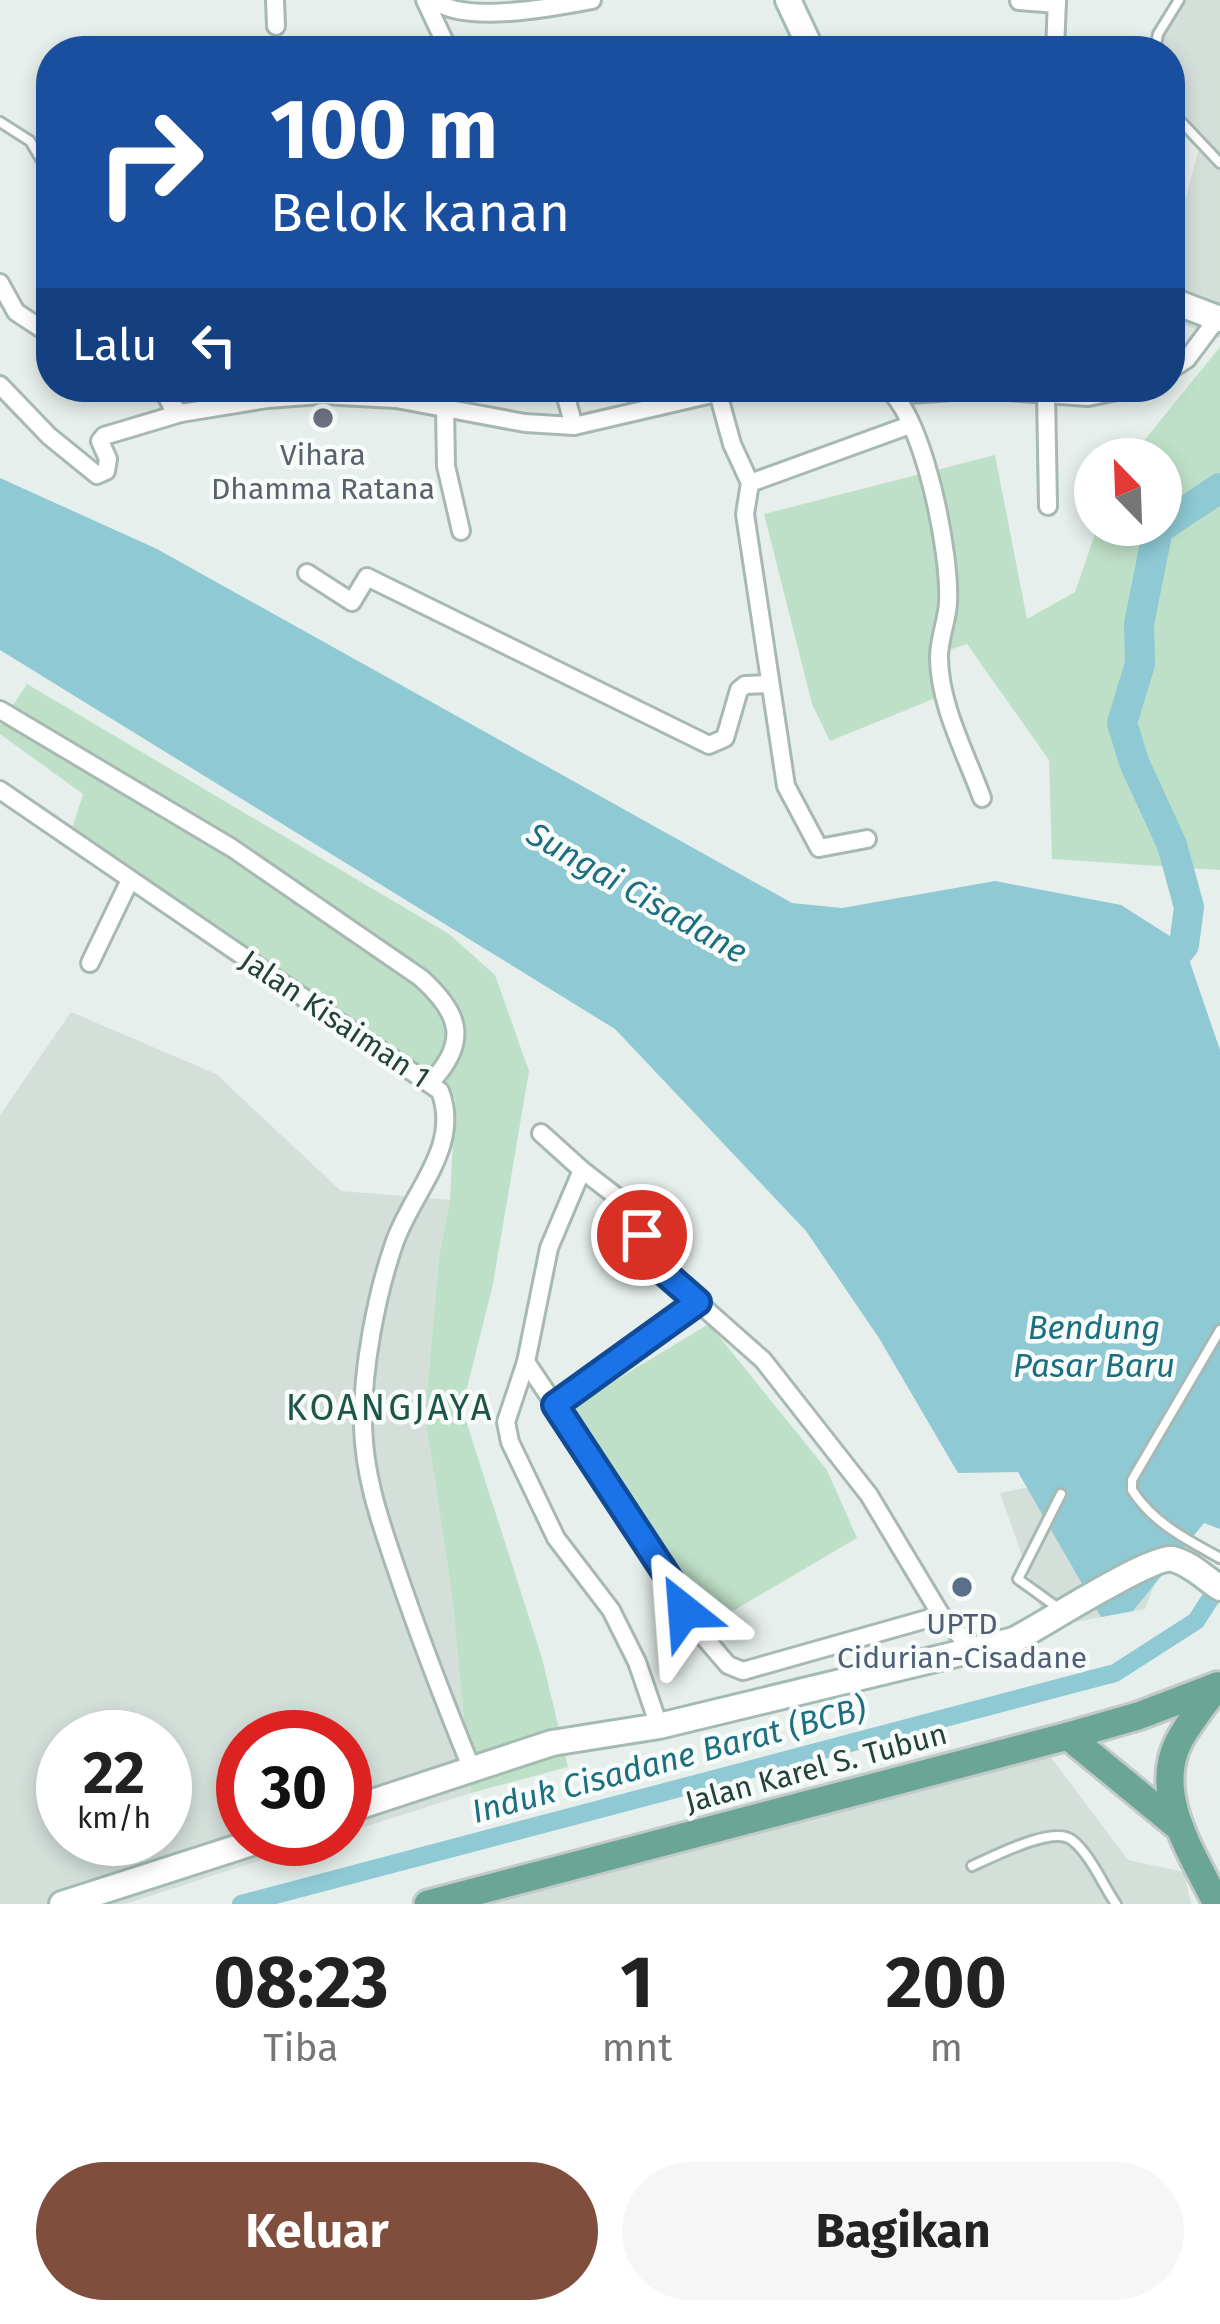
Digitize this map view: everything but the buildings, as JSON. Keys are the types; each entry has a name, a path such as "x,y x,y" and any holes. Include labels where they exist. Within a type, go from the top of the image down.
{"main road":[{"name":"Jalan Karel S. Tubun","path":"428,1904 1068,1736 1218,1684"},
{"path":"1217,1904 1180,1828 1169,1773 1178,1743 1218,1684"},
{"path":"1068,1736 1180,1828"}],"street":[{"path":"275,0 276,26"},
{"path":"425,0 442,36"},
{"path":"434,0 452,10 530,13 592,0"},
{"path":"788,0 805,36"},
{"path":"1018,2 1057,2 1056,36"},
{"path":"0,283 16,312 36,325"},
{"path":"1185,306 1219,319 1185,359"},
{"path":"0,385 49,436 97,475 106,471 108,459 100,441 104,436 228,402"},
{"path":"170,402 181,413"},
{"path":"417,402 525,424 574,425 678,402"},
{"path":"567,402 574,425"},
{"path":"721,402 740,464 751,483 745,514 786,786 819,848 867,838"},
{"path":"897,402 910,424 945,536 948,604 939,657 945,697 982,798"},
{"path":"1046,402 1048,506"},
{"path":"445,408 446,466 461,531"},
{"path":"751,483 910,424"},
{"path":"307,573 352,602 368,577 709,745 725,738 739,690 769,683"},
{"path":"0,710 232,848 421,977 446,1000 455,1026 456,1049 430,1083"},
{"name":"Jalan Kisaiman 1","path":"0,790 440,1091 449,1113 447,1126 435,1162 394,1243 366,1365 363,1426 369,1486 428,1662 471,1767"},
{"path":"90,963 130,880"},
{"path":"541,1133 625,1203 658,1267 763,1360 869,1495 941,1615 971,1648"},
{"path":"582,1170 549,1248 526,1362 506,1422 510,1442 556,1538 611,1610 637,1662 659,1726"},
{"path":"555,1405 698,1302"},
{"path":"526,1362 670,1580 684,1611 728,1665 743,1670 941,1615"},
{"path":"372,1802 552,1743 659,1726 1014,1640 1146,1564 1168,1558 1191,1555 1220,1588"},
{"path":"62,1904 216,1854"}],"lane":[{"path":"1158,36 1179,0"},
{"path":"0,122 30,141 36,151"},
{"path":"1185,126 1220,163"},
{"path":"1220,1330 1132,1480 1132,1490 1148,1512 1191,1555 1220,1558"},
{"path":"1061,1494 1018,1579 1066,1613"},
{"path":"972,1866 1048,1836 1063,1835 1074,1841 1116,1904"}],"shaded area":[{"path":"1181,0 1220,0 1220,338 1185,325 1185,202 1200,144 1185,132 1185,36 1163,36"},
{"path":"71,1012 216,1074 341,1191 450,1200 439,1257 425,1416 452,1595 471,1793 372,1824 372,1710 216,1710 216,1866 243,1866 125,1904 0,1904 0,1115"},
{"path":"1076,1478 1173,1536 1145,1609 1047,1627 1000,1493"},
{"path":"1038,1740 1128,1860 1184,1872 1191,1904 415,1904"}],"green space":[{"path":"1220,347 1220,870 1052,859 1049,760 967,644 934,655 948,693 830,741 812,704 764,514 995,455 1027,619 1075,592 1091,546 1182,546 1182,438 1146,438 1175,402 1185,402 1185,390"},
{"path":"27,684 449,934 495,975 529,1071 493,1284 462,1408 542,1658 568,1767 471,1793 452,1595 425,1416 439,1257 450,1200 455,1099 68,841 83,794 0,734 0,725"},
{"path":"709,1324 827,1470 857,1538 709,1625 566,1410"}],"water":[{"path":"0,478 157,549 792,903 842,908 995,881 1121,905 1184,945 1220,1050 1220,1529 1204,1523 1133,1611 1101,1617 1018,1472 958,1473 879,1338 806,1231 615,1029 0,650"}],"waterway":[{"path":"1160,975 1184,945 1189,907 1172,845 1134,762 1122,723 1140,664 1139,624 1158,529 1220,488"},
{"name":"Induk Cisadane Barat (BCB)","path":"241,1904 1115,1673 1196,1621 1220,1584"}],"place":[{"name":"Vihara Dhamma Ratana","path":"323,418"},
{"name":"UPTD Cidurian-Cisadane","path":"962,1587"}],"district":[{"name":"KOANGJAYA","path":"390,1408"}],"route":[{"path":"642,1235 658,1267 698,1302 555,1405 670,1580 684,1611"}],"water label":[{"name":"Sungai Cisadane","path":"637,893"},
{"name":"Bendung Pasar Baru","path":"1094,1347"}]}
